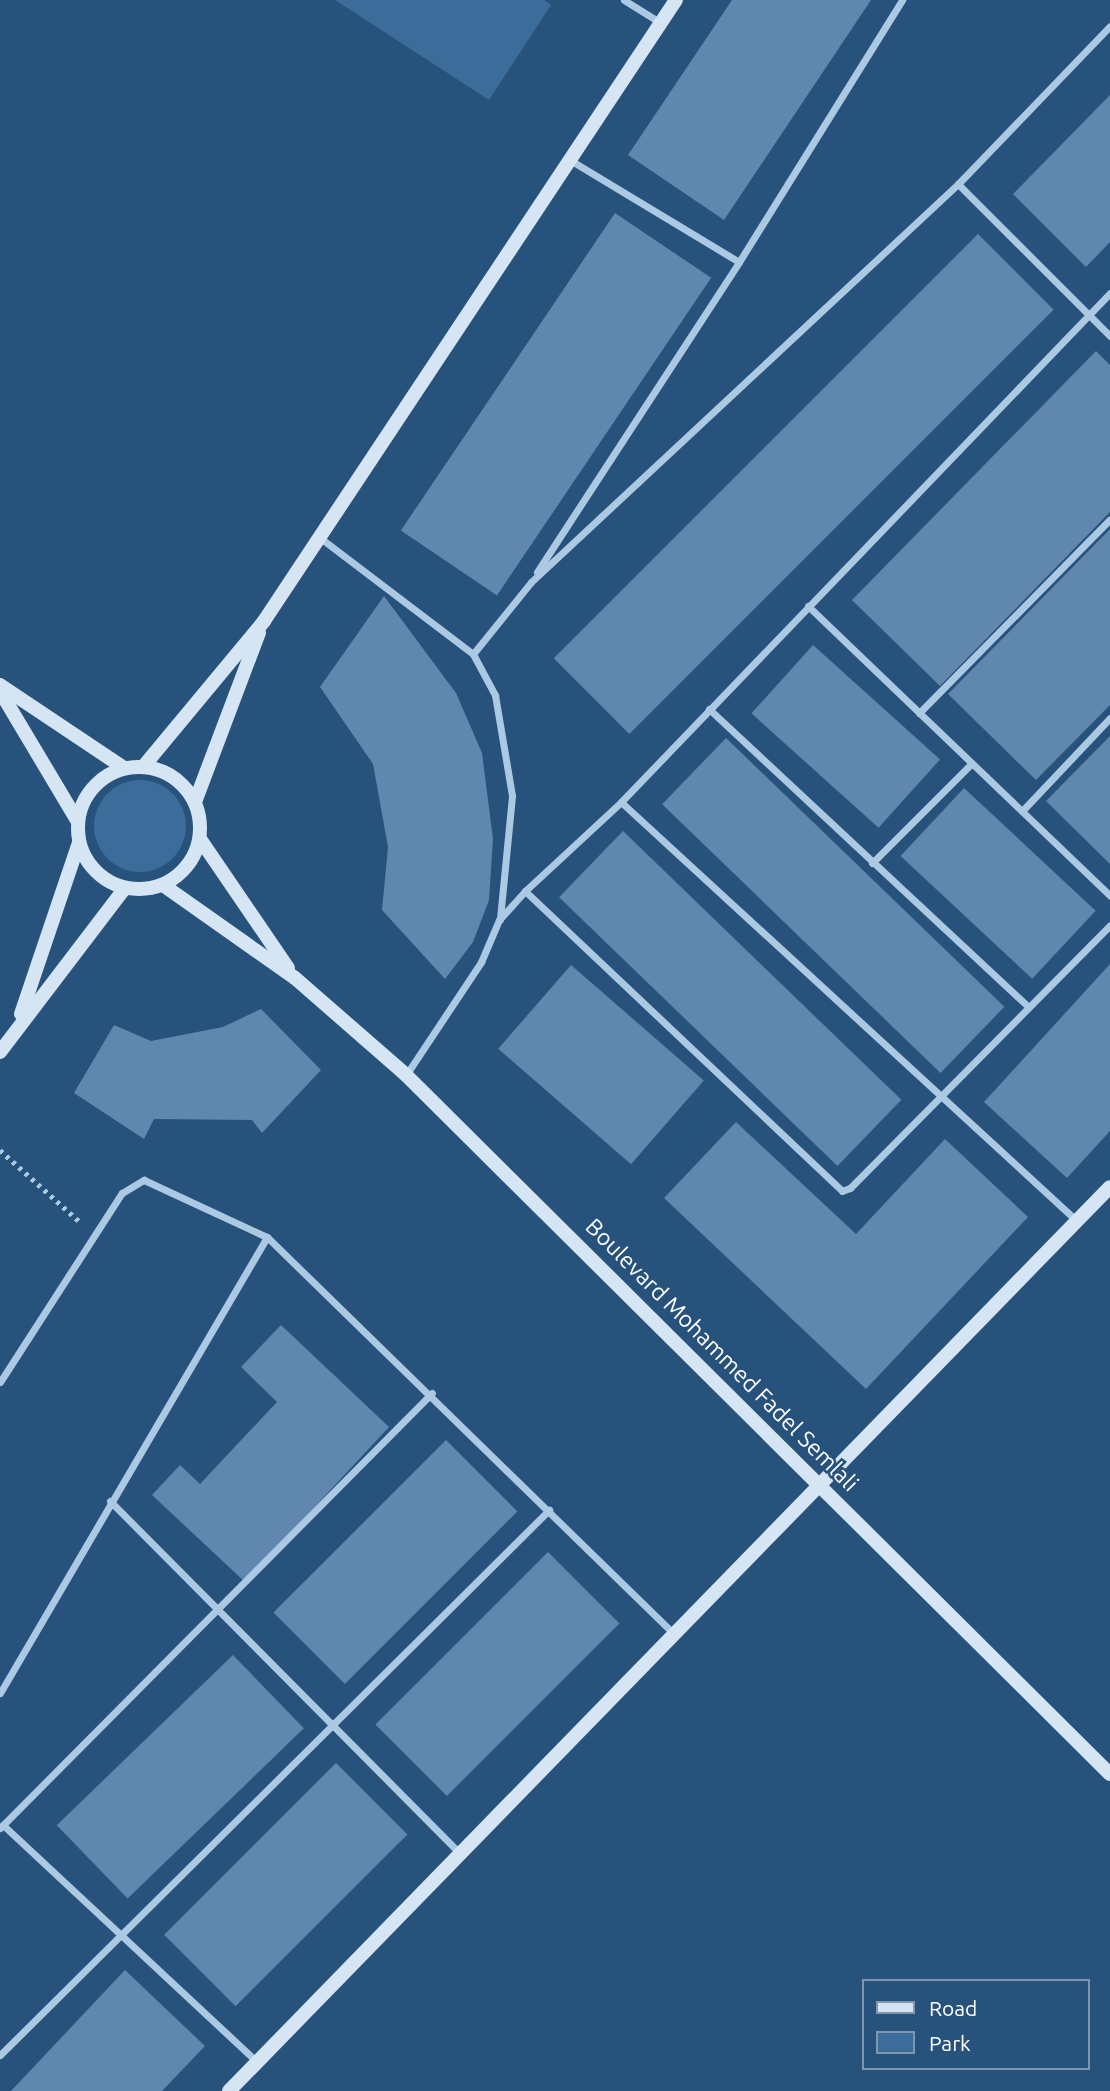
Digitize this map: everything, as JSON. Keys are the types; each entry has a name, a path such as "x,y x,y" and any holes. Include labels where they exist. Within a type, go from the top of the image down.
{"street":[{"path":"624,0 661,23"},
{"path":"143,766 264,621 676,0"},
{"path":"473,654 531,582 739,262 902,0"},
{"path":"531,582 958,184 1110,26"},
{"path":"570,160 739,262"},
{"path":"958,184 1110,336"},
{"path":"499,920 524,891 621,802 1110,293"},
{"path":"919,713 1110,519"},
{"path":"319,537 473,654 495,695 512,796 499,920 481,962 407,1074"},
{"path":"808,606 1110,896"},
{"path":"79,843 96,872 125,888 163,885 193,858 200,839 195,802 264,621"},
{"path":"0,685 124,768"},
{"path":"0,691 78,822"},
{"path":"709,709 1029,1007"},
{"path":"1022,811 1110,718"},
{"path":"872,863 972,763"},
{"path":"18,1025 79,843 78,822 92,788 124,768 143,766 174,777 195,802"},
{"path":"621,802 1077,1221"},
{"name":"Boulevard Mohammed Fadel Semlali","path":"200,839 295,978"},
{"name":"Boulevard Mohammed Fadel Semlali","path":"163,885 295,978 407,1074 1110,1774"},
{"path":"0,1052 125,888"},
{"path":"524,891 842,1191 942,1096 1110,925"},
{"path":"0,1382 122,1193 144,1180 267,1237 432,1393 674,1634"},
{"path":"229,2091 1110,1187"},
{"path":"0,1693 267,1237"},
{"path":"257,2063 121,1934 2,1827 432,1393"},
{"path":"110,1501 329,1725 460,1853"},
{"path":"0,2055 329,1725 549,1510"}],"path":[{"path":"0,1150 95,1236"}],"green space":[{"path":"335,0 544,0 551,5 489,100"},
{"path":"140,780 158,783 173,793 183,808 186,826 183,844 173,859 158,869 140,872 122,869 107,859 97,844 94,826 97,808 107,793 122,783"}],"building":[{"path":"732,0 871,0 724,220 628,155"},
{"path":"1110,95 1110,242 1086,267 1013,194"},
{"path":"615,213 711,278 497,595 401,531"},
{"path":"978,234 1054,310 629,734 554,658"},
{"path":"1096,351 1110,365 1110,512 940,686 852,600"},
{"path":"1110,529 1110,705 1036,780 948,694"},
{"path":"384,596 456,693 482,753 493,839 489,900 473,942 445,979 382,910 388,847 373,764 320,687"},
{"path":"813,645 940,759 879,828 751,713"},
{"path":"1110,736 1110,864 1046,801"},
{"path":"726,738 1004,1007 940,1073 662,804"},
{"path":"964,788 1096,911 1032,979 901,856"},
{"path":"623,831 901,1100 837,1166 559,897"},
{"path":"1110,964 1110,1131 1067,1178 984,1102"},
{"path":"571,965 704,1080 631,1164 498,1049"},
{"path":"261,1009 321,1070 262,1133 252,1120 154,1119 144,1139 74,1093 114,1025 151,1041 223,1027"},
{"path":"736,1122 856,1234 945,1139 1028,1217 866,1389 664,1198"},
{"path":"281,1325 389,1427 245,1582 152,1495 180,1465 200,1484 277,1402 241,1367"},
{"path":"446,1440 517,1511 345,1684 273,1613"},
{"path":"548,1552 619,1623 447,1796 375,1725"},
{"path":"233,1655 304,1728 128,1899 57,1825"},
{"path":"336,1763 407,1834 236,2006 164,1935"},
{"path":"125,1970 205,2046 162,2091 11,2091"}]}
